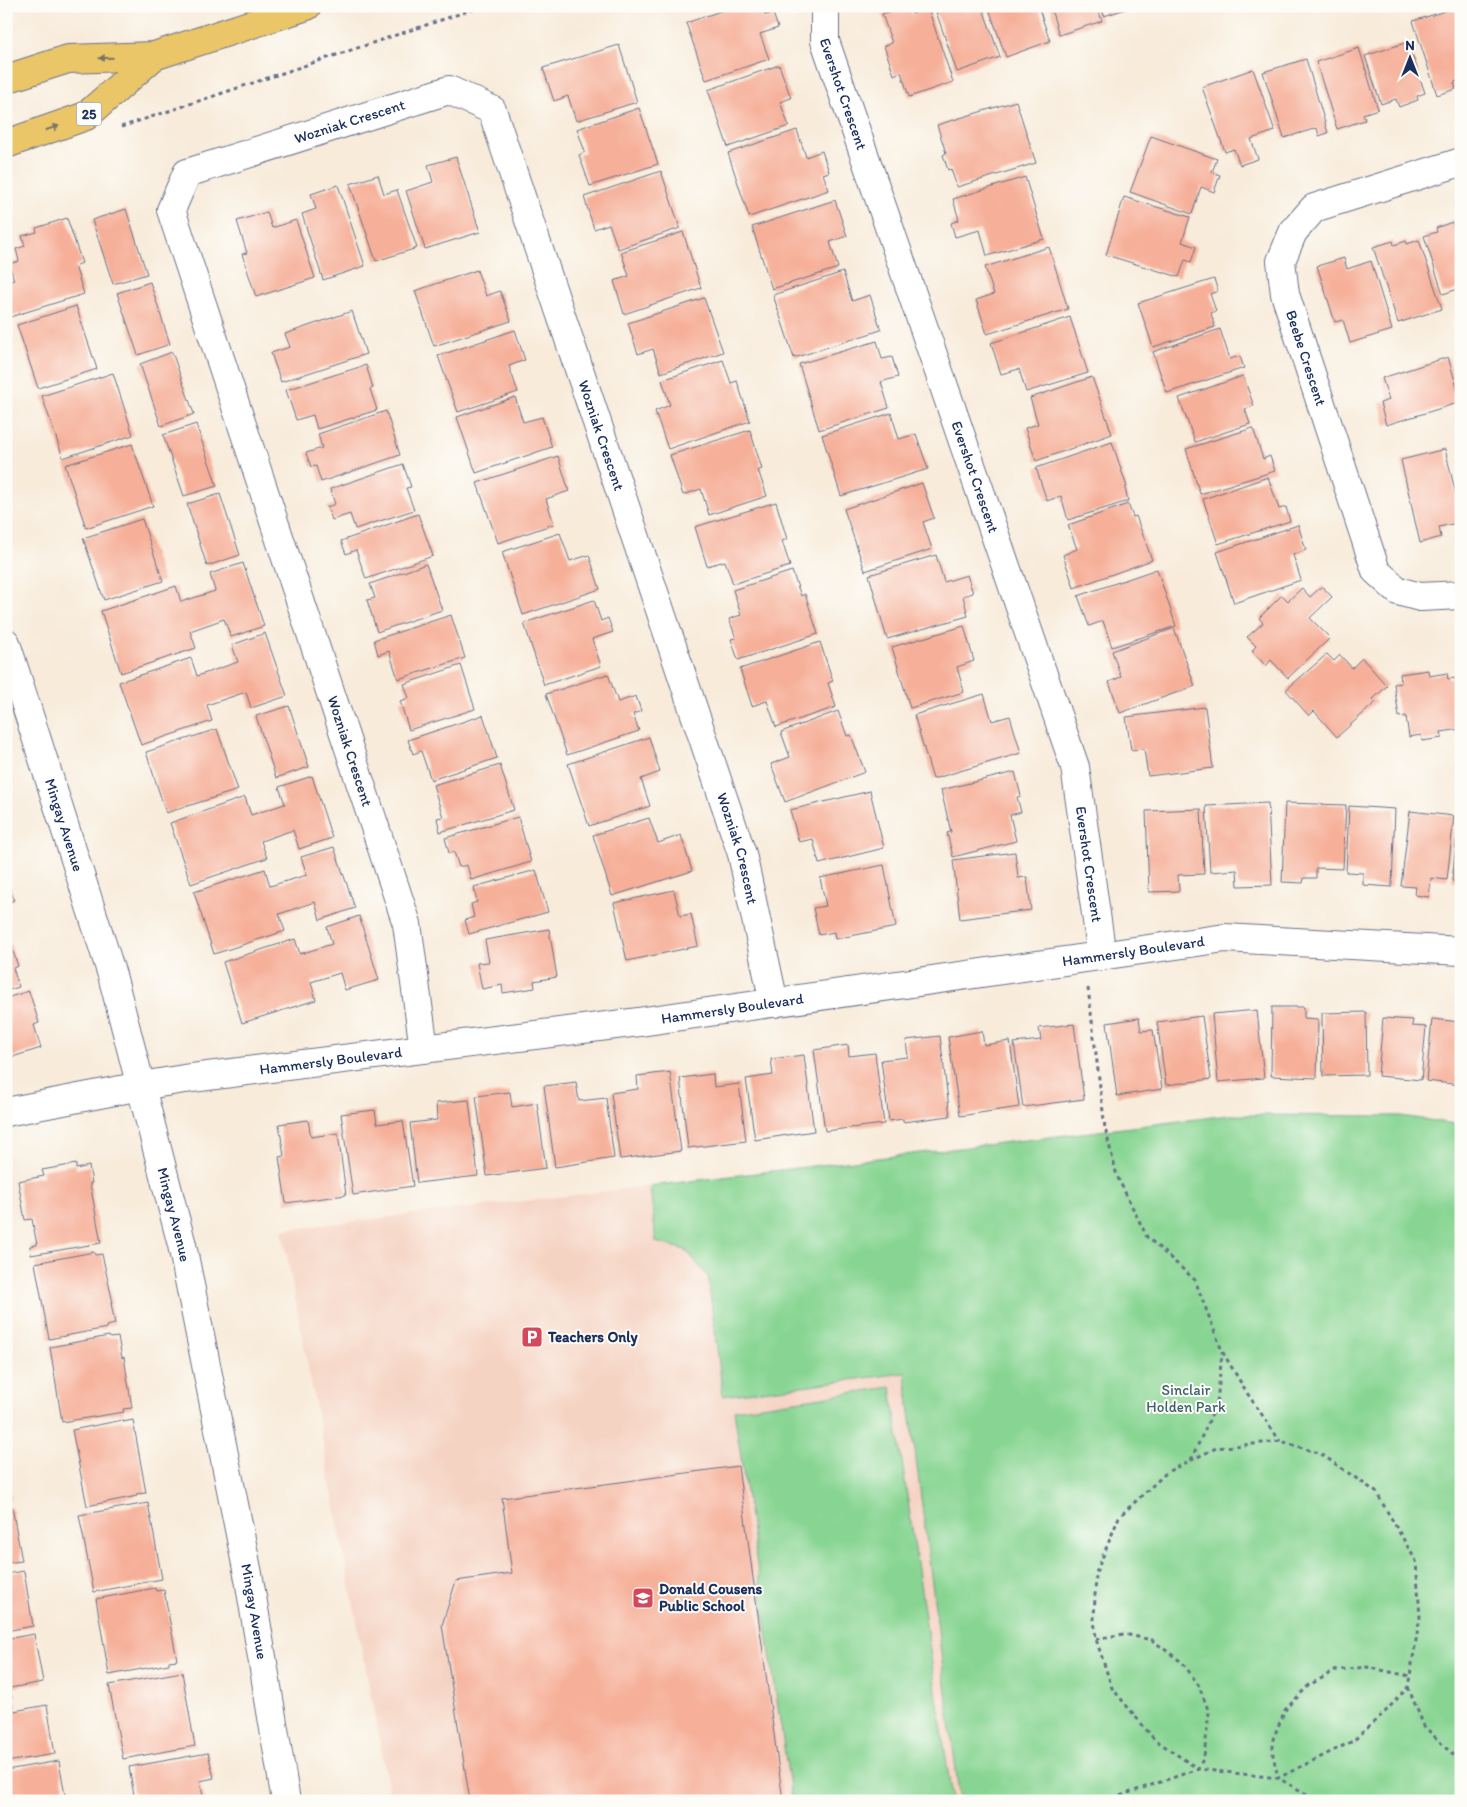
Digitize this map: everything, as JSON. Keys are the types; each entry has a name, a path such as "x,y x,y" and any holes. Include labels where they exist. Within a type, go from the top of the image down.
{"main road":[{"name":"25","path":"6,79 68,59 154,56 307,6"},
{"name":"25","path":"6,144 86,116 154,56"}],"street":[{"name":"Evershot Crescent","path":"825,6 825,41 1075,767 1093,957"},
{"name":"Wozniak Crescent","path":"424,1049 407,924 171,210 188,173 449,90 492,110 742,854 774,1003"},
{"name":"Beebe Crescent","path":"1461,162 1314,208 1293,232 1281,261 1285,294 1376,571 1398,591 1420,597 1461,595"},
{"name":"Mingay Avenue","path":"6,644 112,975 184,1254 249,1579 286,1801"},
{"name":"Hammersly Boulevard","path":"6,1112 141,1086 639,1022 1225,938 1461,951"}],"path":[{"path":"118,128 483,6"},
{"path":"1093,957 1105,1128 1117,1176 1147,1237 1195,1280 1222,1352 1247,1394 1281,1442"},
{"path":"1191,1460 1217,1403 1222,1352"},
{"path":"1198,1769 1154,1738 1112,1688 1096,1639 1094,1619 1096,1573 1119,1517 1167,1472 1216,1448 1281,1442 1321,1454 1376,1492 1416,1561 1420,1617 1408,1687 1385,1712 1353,1741 1278,1778"},
{"path":"1096,1639 1124,1634 1152,1640 1183,1663 1199,1686 1209,1712 1204,1757 1198,1769"},
{"path":"1278,1778 1273,1755 1273,1738 1285,1710 1309,1685 1337,1670 1367,1667 1410,1676"},
{"path":"1408,1687 1424,1726 1461,1763"},
{"path":"1105,1801 1198,1769 1278,1778 1319,1801"}],"shaded area":[{"name":"Donald Cousens Public School","path":"650,1186 656,1242 686,1250 708,1276 724,1396 905,1373 960,1801 391,1801 282,1230"}],"green space":[{"name":"Sinclair Holden Park","path":"1229,1115 1401,1116 1461,1125 1461,1801 960,1801 905,1373 723,1396 708,1277 686,1250 656,1242 650,1186"},
{"path":"891,1387 952,1799 940,1801 792,1801 734,1410"}],"building":[{"path":"735,6 762,6 765,15 773,13 778,28 760,34 769,59 706,80 686,23"},
{"path":"909,6 912,14 928,8 953,82 909,97 901,72 894,75 884,46 892,43 882,14"},
{"path":"934,6 982,6 1000,57 957,72"},
{"path":"988,6 1038,6 1050,41 1006,57"},
{"path":"1050,6 1097,6 1102,21 1059,35"},
{"path":"1101,6 1132,6 1132,7 1104,16"},
{"path":"1455,8 1461,27 1461,80 1454,82 1456,89 1437,95 1413,21"},
{"path":"1408,42 1425,93 1417,96 1418,100 1399,107 1396,99 1381,104 1365,56"},
{"path":"619,45 637,102 576,121 568,96 554,101 543,68"},
{"path":"1359,48 1378,109 1363,114 1365,120 1337,129 1316,62"},
{"path":"1306,59 1328,133 1319,136 1317,128 1284,138 1263,72"},
{"path":"779,65 791,98 780,102 789,126 728,147 708,90"},
{"path":"1253,69 1275,131 1251,139 1258,159 1240,165 1234,149 1225,152 1202,87"},
{"path":"1016,101 1036,163 957,187 951,169 948,170 943,155 946,153 937,125"},
{"path":"639,108 658,164 590,186 579,155 585,152 577,129"},
{"path":"797,130 806,157 822,151 829,172 823,174 829,190 749,217 728,153"},
{"path":"1151,136 1217,159 1212,172 1220,175 1214,192 1201,187 1192,214 1130,192"},
{"path":"456,157 480,232 425,249 406,191 433,182 428,165"},
{"path":"661,171 680,228 618,249 609,224 594,229 584,197"},
{"path":"378,175 384,194 397,190 417,248 376,261 350,184"},
{"path":"1025,177 1044,239 987,256 980,230 955,237 951,223 959,220 953,199"},
{"path":"338,185 365,266 323,280 302,214 316,209 311,194"},
{"path":"1124,197 1190,217 1182,242 1196,247 1191,262 1185,260 1179,277 1106,255"},
{"path":"835,200 847,236 830,242 838,268 772,289 752,227"},
{"path":"126,209 147,274 113,284 92,220"},
{"path":"267,212 272,228 296,220 315,278 256,297 242,254 247,253 237,221"},
{"path":"67,218 82,263 75,266 84,294 10,317 6,307 6,293 8,293 6,282 14,280 9,264 19,261 16,249 25,246 22,236 37,232 36,228"},
{"path":"1452,222 1457,234 1461,233 1461,288 1443,294 1424,236 1437,232 1436,228"},
{"path":"683,232 701,288 624,314 614,281 629,276 621,252"},
{"path":"1419,240 1442,309 1398,323 1373,247 1393,241 1394,245 1406,241 1407,244"},
{"path":"1049,247 1068,309 987,334 976,300 994,294 985,267"},
{"path":"1344,258 1347,269 1371,261 1392,330 1350,343 1343,320 1335,322 1317,266"},
{"path":"477,270 486,296 500,291 511,321 434,346 415,291"},
{"path":"843,272 852,301 870,295 881,330 794,358 773,295"},
{"path":"1214,279 1218,291 1210,294 1216,311 1211,313 1215,327 1153,347 1138,303"},
{"path":"150,282 170,344 138,355 117,293"},
{"path":"704,298 723,352 661,373 653,349 638,354 628,323"},
{"path":"76,306 97,369 38,388 17,325"},
{"path":"352,311 366,354 281,382 271,353 290,347 285,334"},
{"path":"1070,317 1088,373 1026,392 1019,369 1001,374 991,343"},
{"path":"1220,329 1230,359 1240,356 1244,368 1167,393 1153,352"},
{"path":"515,330 525,360 509,366 518,392 458,412 438,356"},
{"path":"877,341 882,359 892,357 898,377 881,382 889,408 819,430 799,364"},
{"path":"172,352 194,414 161,426 140,364"},
{"path":"1448,357 1461,402 1386,425 1380,403 1389,400 1382,378"},
{"path":"723,360 731,383 737,381 750,421 668,449 655,411 670,405 662,380"},
{"path":"366,365 373,388 370,389 377,410 317,429 313,415 296,420 286,390"},
{"path":"113,373 133,435 63,458 42,396"},
{"path":"1243,376 1254,406 1245,409 1250,424 1195,442 1179,398"},
{"path":"1092,377 1112,434 1036,461 1025,428 1038,424 1030,398"},
{"path":"515,397 523,422 542,417 552,447 476,473 457,417"},
{"path":"386,411 400,455 321,482 316,466 311,467 306,453 322,448 318,434"},
{"path":"891,413 899,439 916,434 928,469 841,496 822,435"},
{"path":"196,424 217,486 184,496 163,435"},
{"path":"1253,428 1263,459 1270,456 1275,471 1200,494 1186,449"},
{"path":"750,430 762,469 758,470 767,496 709,515 701,489 683,495 670,455"},
{"path":"1112,442 1127,487 1125,488 1128,501 1068,520 1061,496 1047,501 1036,468"},
{"path":"132,444 153,506 86,528 65,465"},
{"path":"1445,449 1461,522 1439,527 1441,537 1420,543 1401,460"},
{"path":"558,456 569,491 546,499 554,524 498,543 477,483"},
{"path":"403,464 411,487 406,488 414,510 355,529 350,514 332,520 327,507 335,504 330,489"},
{"path":"1268,477 1279,509 1286,507 1290,521 1218,544 1203,499"},
{"path":"922,483 934,518 923,522 932,549 865,571 844,509"},
{"path":"220,494 240,555 207,566 187,504"},
{"path":"776,502 787,539 782,541 790,566 733,584 725,561 707,566 695,527"},
{"path":"1128,504 1133,517 1136,516 1152,560 1074,588 1063,555 1077,549 1068,525"},
{"path":"418,514 433,556 366,579 356,550 346,554 341,541"},
{"path":"142,519 163,581 104,600 83,538"},
{"path":"1298,525 1306,550 1293,555 1301,580 1234,603 1217,552"},
{"path":"560,533 570,561 589,555 600,589 523,615 502,552"},
{"path":"936,555 944,582 967,575 973,593 963,596 968,616 887,639 869,575"},
{"path":"243,563 264,626 231,637 224,619 190,631 196,648 121,673 101,611 176,586 181,602 215,591 210,574"},
{"path":"426,564 442,610 377,632 367,600 375,598 370,584"},
{"path":"1157,569 1176,626 1112,647 1103,621 1089,626 1078,596"},
{"path":"792,571 801,596 805,594 818,634 738,660 731,639 736,638 729,619 741,615 733,590"},
{"path":"1322,586 1332,597 1310,618 1330,638 1288,678 1271,660 1266,666 1252,651 1256,646 1247,637 1263,623 1259,618 1282,595 1288,601 1302,588 1310,597"},
{"path":"594,600 601,621 608,618 613,632 592,639 601,666 544,685 524,623"},
{"path":"451,615 465,658 398,679 389,651 378,655 374,640"},
{"path":"964,626 974,661 957,667 964,692 910,708 892,647"},
{"path":"1174,628 1195,686 1120,713 1109,682 1121,677 1112,651"},
{"path":"265,633 287,696 251,708 246,692 207,705 212,721 141,745 119,682 191,658 197,676 238,662 232,645"},
{"path":"820,642 833,681 828,683 836,707 776,727 767,701 752,706 740,669"},
{"path":"1327,654 1334,661 1340,655 1352,668 1362,658 1387,686 1373,699 1376,702 1337,737 1314,711 1309,716 1286,690"},
{"path":"461,665 475,709 409,730 400,701 409,698 404,684"},
{"path":"1428,670 1429,676 1447,673 1448,679 1455,678 1461,710 1461,729 1441,732 1442,738 1422,741 1421,735 1409,737 1406,716 1399,717 1394,684 1401,683 1400,674"},
{"path":"608,674 618,702 636,696 641,711 633,714 639,731 567,755 546,694"},
{"path":"984,694 992,721 1010,716 1021,753 933,779 914,715"},
{"path":"289,706 309,767 276,778 256,716"},
{"path":"1205,707 1213,768 1148,776 1144,749 1131,750 1126,717"},
{"path":"838,711 847,736 851,735 865,772 785,802 771,764 790,757 781,732"},
{"path":"483,715 497,758 431,780 421,751 413,754 408,740"},
{"path":"217,729 238,790 166,813 146,752"},
{"path":"649,737 660,772 641,779 650,806 589,826 568,764"},
{"path":"500,765 514,810 440,832 437,818 443,817 433,785"},
{"path":"1015,772 1021,796 1017,797 1021,812 1010,815 1016,841 953,857 947,833 951,832 941,790"},
{"path":"312,776 332,838 299,849 293,830 261,841 267,858 191,884 170,823 245,797 251,815 285,804 279,787"},
{"path":"870,791 884,848 819,864 813,839 799,842 790,810"},
{"path":"1268,803 1272,885 1238,886 1237,870 1210,872 1206,806"},
{"path":"1285,803 1346,805 1343,869 1316,868 1316,878 1304,878 1303,883 1282,882"},
{"path":"1349,806 1395,809 1392,887 1363,885 1363,873 1346,872"},
{"path":"1201,809 1204,874 1178,875 1179,891 1149,892 1146,811"},
{"path":"1410,811 1454,816 1447,880 1431,878 1429,897 1415,895 1416,887 1401,886"},
{"path":"1459,814 1461,814 1461,882 1452,881"},
{"path":"518,817 531,862 471,880 467,865 459,867 454,852 449,853 445,838"},
{"path":"649,818 658,843 681,835 692,871 612,896 593,835"},
{"path":"334,847 355,908 320,920 315,902 279,914 285,931 214,954 194,892 265,869 270,886 307,875 301,857"},
{"path":"1015,852 1018,878 1027,877 1031,910 960,919 953,860"},
{"path":"884,865 896,927 835,939 834,932 819,935 813,908 826,906 820,878"},
{"path":"536,870 548,912 469,934 465,920 474,917 471,904 477,902 474,887"},
{"path":"6,877 14,900 6,903"},
{"path":"674,890 680,916 691,914 698,946 627,961 614,903"},
{"path":"359,916 379,980 345,990 340,973 311,982 316,1000 242,1023 223,962 295,939 300,954 332,944 327,927"},
{"path":"549,929 557,977 534,981 535,988 503,993 502,985 482,989 477,963 489,962 485,940"},
{"path":"7,934 18,966 13,968 19,987 6,991"},
{"path":"29,991 39,1023 34,1025 41,1048 6,1059 6,998"},
{"path":"1272,1007 1304,1007 1304,1018 1318,1019 1317,1078 1271,1076"},
{"path":"1257,1010 1264,1078 1218,1082 1212,1014"},
{"path":"1366,1012 1367,1075 1323,1076 1322,1013"},
{"path":"1202,1016 1211,1079 1166,1085 1157,1022"},
{"path":"1139,1018 1141,1031 1153,1030 1162,1089 1117,1096 1107,1023"},
{"path":"1383,1018 1413,1020 1412,1026 1426,1027 1421,1080 1378,1076"},
{"path":"1432,1019 1461,1022 1461,1085 1426,1081"},
{"path":"1074,1024 1084,1099 1023,1107 1014,1043 1041,1040 1039,1028"},
{"path":"982,1031 984,1045 1010,1041 1019,1107 960,1116 948,1037"},
{"path":"940,1036 950,1116 903,1122 903,1119 889,1121 881,1060 908,1057 906,1040"},
{"path":"848,1045 849,1056 875,1053 884,1124 825,1131 814,1050"},
{"path":"804,1055 814,1131 755,1140 746,1079 773,1075 771,1059"},
{"path":"670,1072 681,1151 620,1159 611,1093 638,1089 637,1076"},
{"path":"713,1074 714,1087 739,1084 746,1141 688,1148 680,1078"},
{"path":"576,1082 579,1101 606,1098 614,1158 555,1167 544,1086"},
{"path":"510,1092 512,1107 537,1103 546,1168 487,1176 476,1096"},
{"path":"469,1100 478,1176 417,1183 410,1123 437,1120 436,1103"},
{"path":"375,1110 377,1124 403,1121 413,1186 353,1195 341,1114"},
{"path":"308,1120 311,1137 338,1133 346,1195 286,1203 279,1157 284,1156 279,1124"},
{"path":"76,1164 76,1169 89,1166 92,1183 90,1183 101,1243 31,1255 30,1246 37,1245 32,1219 25,1220 18,1181 44,1176 42,1170"},
{"path":"94,1252 95,1255 102,1254 113,1303 111,1303 115,1324 106,1326 107,1328 49,1339 35,1263"},
{"path":"109,1336 110,1338 118,1337 122,1358 124,1357 132,1408 123,1409 124,1412 62,1422 50,1347"},
{"path":"123,1420 123,1422 133,1420 146,1493 87,1506 72,1430"},
{"path":"738,1466 783,1801 470,1801 442,1625 456,1581 512,1573 502,1498"},
{"path":"6,1478 11,1498 6,1499"},
{"path":"148,1503 162,1579 94,1592 79,1515"},
{"path":"12,1507 22,1561 6,1563 6,1508"},
{"path":"24,1571 33,1626 6,1631 6,1574"},
{"path":"155,1588 156,1591 164,1590 177,1660 169,1661 169,1664 109,1675 96,1599"},
{"path":"34,1634 43,1682 10,1688 12,1698 6,1699 6,1639"},
{"path":"182,1672 195,1746 123,1759 109,1685"},
{"path":"12,1701 14,1711 47,1705 55,1754 6,1762 6,1702"},
{"path":"208,1753 214,1778 200,1781 204,1801 135,1801 129,1767"},
{"path":"59,1761 66,1801 6,1801 6,1770"}],"place":[{"name":"Teachers Only","path":"532,1337"},
{"name":"Donald Cousens Public School","path":"643,1598"}]}
